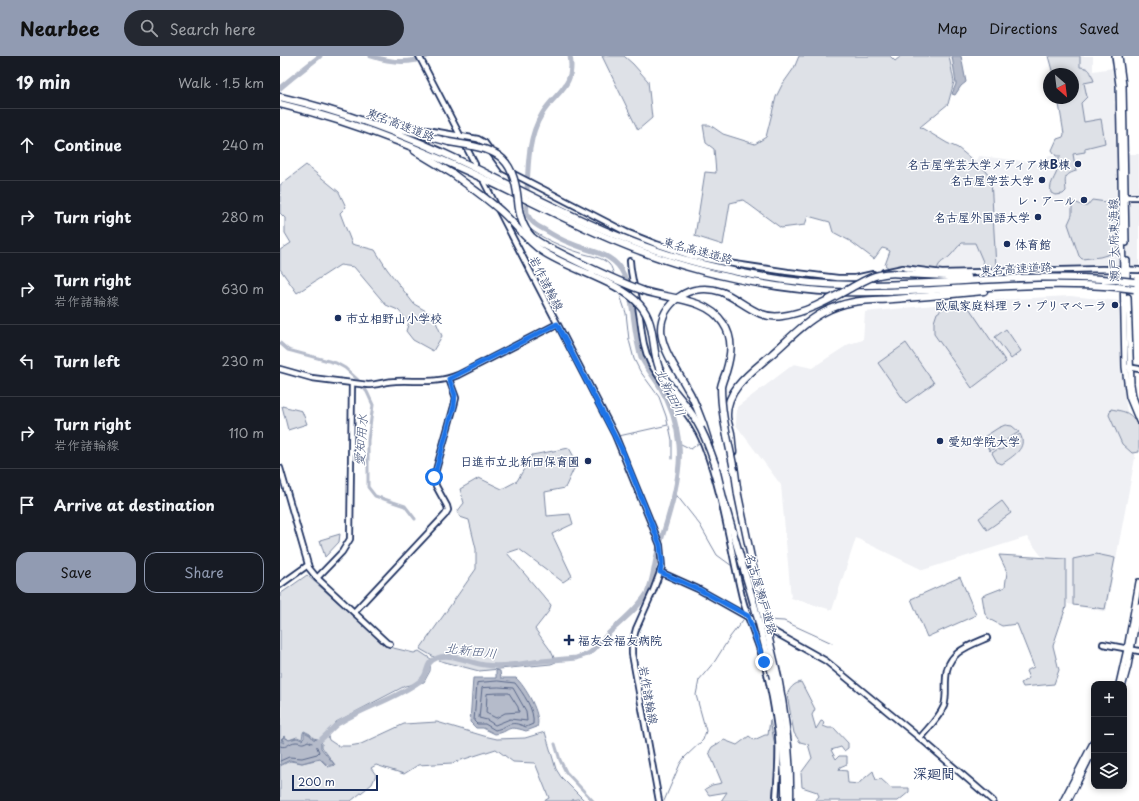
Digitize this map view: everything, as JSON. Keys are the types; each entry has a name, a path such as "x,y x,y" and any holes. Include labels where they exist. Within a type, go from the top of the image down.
{"highway":[{"name":"東名高速道路","path":"280,97 302,102 386,129 442,152 589,231 661,259 720,275 777,286 836,292 1089,285 1136,289"},
{"path":"302,102 449,142 482,148 495,153 504,159 511,170 515,181 522,223 536,240 583,265 622,283 655,294 705,307 714,313 723,321 730,337 731,348 721,386 721,403 734,470"},
{"name":"東名高速道路","path":"281,104 340,120 384,135 513,190"},
{"path":"384,135 413,150 453,174 495,206 527,239 543,251 631,296 647,314 651,325 657,360 662,373 668,384 700,426 716,467"},
{"name":"東名高速道路","path":"533,200 654,250 701,264 769,278 808,283 860,285 1057,277 1136,282"},
{"path":"716,467 707,434 695,403 664,347 661,328 664,316 671,305 685,293 708,289 725,294 761,314 771,317 797,313 874,276 890,273 974,278 1057,277"},
{"path":"734,470 731,434 727,417 728,405 733,394 740,383 756,368 803,327 825,312 846,303 866,300 891,300 987,290 1089,285"},
{"name":"名古屋瀬戸道路","path":"716,467 723,498 735,538 746,574 757,602"},
{"name":"名古屋瀬戸道路","path":"734,470 747,535 757,602 784,713 789,751 790,801"},
{"name":"名古屋瀬戸道路","path":"775,677 782,730 785,801"}],"main road":[{"name":"瀬戸大府東海線","path":"1115,56 1119,85 1129,397 1139,421"},
{"name":"瀬戸大府東海線","path":"1119,56 1123,85 1126,197 1125,269"},
{"name":"瀬戸大府東海線","path":"1128,367 1133,397 1139,413"},
{"path":"1124,681 1139,582"},
{"path":"1120,681 1139,606"},
{"path":"1063,801 1091,747"},
{"path":"1068,801 1092,753"}],"street":[{"path":"419,56 474,164"},
{"path":"378,116 409,126 472,138 482,142 504,169 626,232 692,256 721,262 838,278 855,278 903,268 942,273 1010,270 1139,270"},
{"name":"岩作諸輪線","path":"484,182 615,435 660,545 662,563 660,572 636,629 632,644 632,654 659,801"},
{"path":"1126,197 1139,197"},
{"path":"630,261 638,301 644,346 650,361 668,390 689,415 704,445 714,474 748,616 765,667 775,716 778,736 776,801"},
{"path":"280,369 312,378 367,385 376,385 396,380 436,381 449,379 557,324"},
{"path":"1128,367 1139,369"},
{"path":"354,612 448,510 436,486 434,477 454,406 455,395 449,379"},
{"path":"317,578 342,552 350,539 355,384"},
{"path":"280,468 308,565 317,578 387,643 390,644"},
{"path":"280,585 308,565"},
{"path":"660,572 698,589 826,661 920,738 993,801"},
{"path":"920,738 940,714 944,704 947,668 950,661 956,653 964,648 987,638"},
{"path":"1104,644 1139,651"}],"shaded area":[{"path":"602,56 624,56 648,81 652,118 638,130"},
{"path":"799,56 890,56 895,61 901,56 949,56 954,82 948,104 920,127 958,148 986,171 991,179 996,267 994,268 984,264 975,243 962,243 941,263 937,270 906,265 889,268 885,265 890,251 882,248 874,259 850,241 833,232 830,222 808,216 805,225 781,228 743,200 730,203 723,245 695,236 705,172 716,173 714,149 706,143 703,125 710,125 723,134 755,144 766,137 776,97 782,85 794,68"},
{"path":"1048,56 1080,56 1080,67 1086,68 1090,71 1094,81 1084,83 1087,97 1081,103 1084,122 1101,119 1105,143 1085,148 1085,152 1073,154 1076,171 1069,174 1066,178 1066,191 1063,194 1055,195 1051,193 1051,185 1057,170 1058,160 1061,156 1056,156 1052,150 1057,139 1063,137 1064,134 1059,104 1079,104 1079,68 1051,68"},
{"name":"名古屋学芸大学","path":"1079,56 1093,56 1093,71 1113,68 1116,86 1116,100 1114,102 1117,109 1118,154 1139,154 1139,267 1101,265 1068,267 1013,267 953,271 940,270 923,257 918,196 978,159 979,156 1040,163 1043,162 1049,155 1056,157 1070,155 1079,104"},
{"path":"306,165 339,192 346,207 340,213 352,244 375,250 387,269 414,304 433,315 442,336 433,351 413,340 406,331 409,322 398,310 386,305 354,267 340,265 297,293 280,269 280,250 291,243 285,233 285,218 280,213 280,185"},
{"path":"1092,200 1114,203 1117,210 1117,252 1100,257 1082,259 1079,256 1068,224 1072,215 1072,202 1087,206"},
{"name":"愛知学院大学","path":"1070,296 1121,301 1124,393 1135,458 1106,612 1068,604 1043,558 1027,537 923,570 856,538 832,610 791,598 781,485 736,425 737,407 794,364 812,368 849,344 863,340 865,312 974,301"},
{"path":"957,303 967,305 1006,362 972,388 934,334 934,322 937,313 944,308"},
{"path":"1006,329 1021,351 1011,359 995,337"},
{"path":"906,343 934,383 906,403 878,363"},
{"path":"282,406 302,411 307,424 288,430"},
{"path":"1111,409 1128,413 1139,426 1139,452 1132,453 1122,444 1109,415"},
{"path":"1005,425 1012,426 1019,432 1003,442 998,442 996,447 990,451 984,442 984,437"},
{"path":"1020,434 1022,439 1021,448 1011,458 1002,464 997,462 992,453 998,449 1003,449 1004,444"},
{"path":"569,448 577,462 565,488 545,492 547,516 570,514 573,524 552,534 572,576 563,582 519,549 507,553 551,605 549,611 535,629 551,651 556,662 551,664 479,671 441,661 420,649 476,569 476,549 469,520 460,517 457,512 464,503 460,489 479,478 502,489 517,481 532,455"},
{"path":"1002,501 1011,513 987,530 979,518"},
{"path":"340,534 339,542 325,557 320,540"},
{"path":"1096,554 1115,558 1105,609 1073,605 1073,559"},
{"path":"999,555 1066,559 1066,607 1053,646 1059,670 1054,684 1023,687 1021,683 1029,678 1026,671 1034,667 1017,624 1002,626 989,619 985,614 982,596 1005,587 1007,572"},
{"path":"307,575 385,646 414,653 419,651 431,659 430,671 424,682 405,686 336,722 327,733 329,740 338,746 361,744 404,724 437,722 497,739 525,738 545,732 556,769 561,777 585,801 578,799 572,801 544,801 549,798 535,763 513,762 496,749 452,763 418,765 404,774 376,765 371,768 376,775 372,784 351,801 280,801 280,766 290,761 302,763 320,759 328,767 335,765 322,747 322,743 304,731 302,739 297,737 289,740 284,736 281,739 284,742 280,740 280,594"},
{"path":"960,577 976,615 927,637 911,599"},
{"path":"801,682 815,709 812,715 816,729 821,721 824,722 823,726 834,728 848,743 848,748 844,751 841,747 831,750 836,759 839,756 847,756 847,764 840,767 839,770 847,771 848,783 859,784 873,771 876,780 881,779 891,788 909,788 909,792 898,801 815,801 819,796 817,792 802,787 801,773 812,758 808,744 800,742 794,733 787,695 792,687"},
{"path":"770,720 775,746 775,773 772,801 721,801 727,792 709,795 705,789 712,785 722,783 709,752 712,747 724,740 737,745 749,736 754,740 768,735"}],"water":[{"path":"952,56 961,56 966,82 961,86 955,95 952,94 956,84"},
{"path":"496,670 500,671 501,678 516,678 524,687 535,708 538,722 537,727 526,731 511,728 495,734 483,728 476,728 470,722 473,678 496,678"},
{"path":"304,732 310,735 313,739 318,740 321,744 321,748 334,764 328,765 320,758 302,763 290,760 280,765 280,741 285,743 282,739 284,737 289,740 297,738 302,740 304,738"}],"waterway":[{"path":"280,88 320,56"},
{"path":"371,56 399,62 413,61 427,56"},
{"name":"北新田川","path":"314,745 339,723 401,693 420,681 425,675 430,663 437,658 448,656 479,664 499,666 576,658 589,654 634,610 643,599 649,588 653,576 657,553 674,497 678,470 679,445 673,415 658,383 641,357 628,285 620,267 608,257 563,240 539,227 532,221 527,213 528,161 531,142 537,123 542,114 567,82 570,75 570,56"},
{"path":"528,227 546,239 575,251 603,260 610,265 614,276"},
{"path":"619,292 626,313 629,340 634,359 640,371 659,397 668,425 619,436"},
{"name":"愛知用水","path":"280,343 288,350 336,363 345,368 357,379 367,392 373,405 368,440 368,487 375,496 405,506 415,519"},
{"path":"669,426 672,440 672,459"},
{"path":"679,443 691,449 699,443"},
{"path":"674,492 700,525 717,555 732,566"},
{"path":"739,572 744,582 750,607"},
{"path":"750,614 755,617"},
{"path":"664,801 680,764 684,758 703,740 706,731 696,695 699,680 715,661 743,620"},
{"path":"767,620 784,621 832,643"},
{"name":"愛知用水","path":"555,744 566,772 593,801"}],"place":[{"name":"名古屋学芸大学メディア棟B棟","path":"1078,164"},
{"name":"名古屋学芸大学","path":"1042,180"},
{"name":"レ・アール","path":"1084,200"},
{"name":"名古屋外国語大学","path":"1038,217"},
{"name":"体育館","path":"1007,244"},
{"name":"欧風家庭料理 ラ・プリマベーラ","path":"1115,305"},
{"name":"市立相野山小学校","path":"338,318"},
{"name":"愛知学院大学","path":"940,441"},
{"name":"日進市立北新田保育園","path":"588,461"},
{"name":"福友会福友病院","path":"569,640"}],"district":[{"name":"深廻間","path":"934,773"}],"route":[{"path":"434,477 456,398 449,379 458,376 557,324 622,450 656,532 661,553 662,567 660,572 698,589 748,616 764,662"}]}
